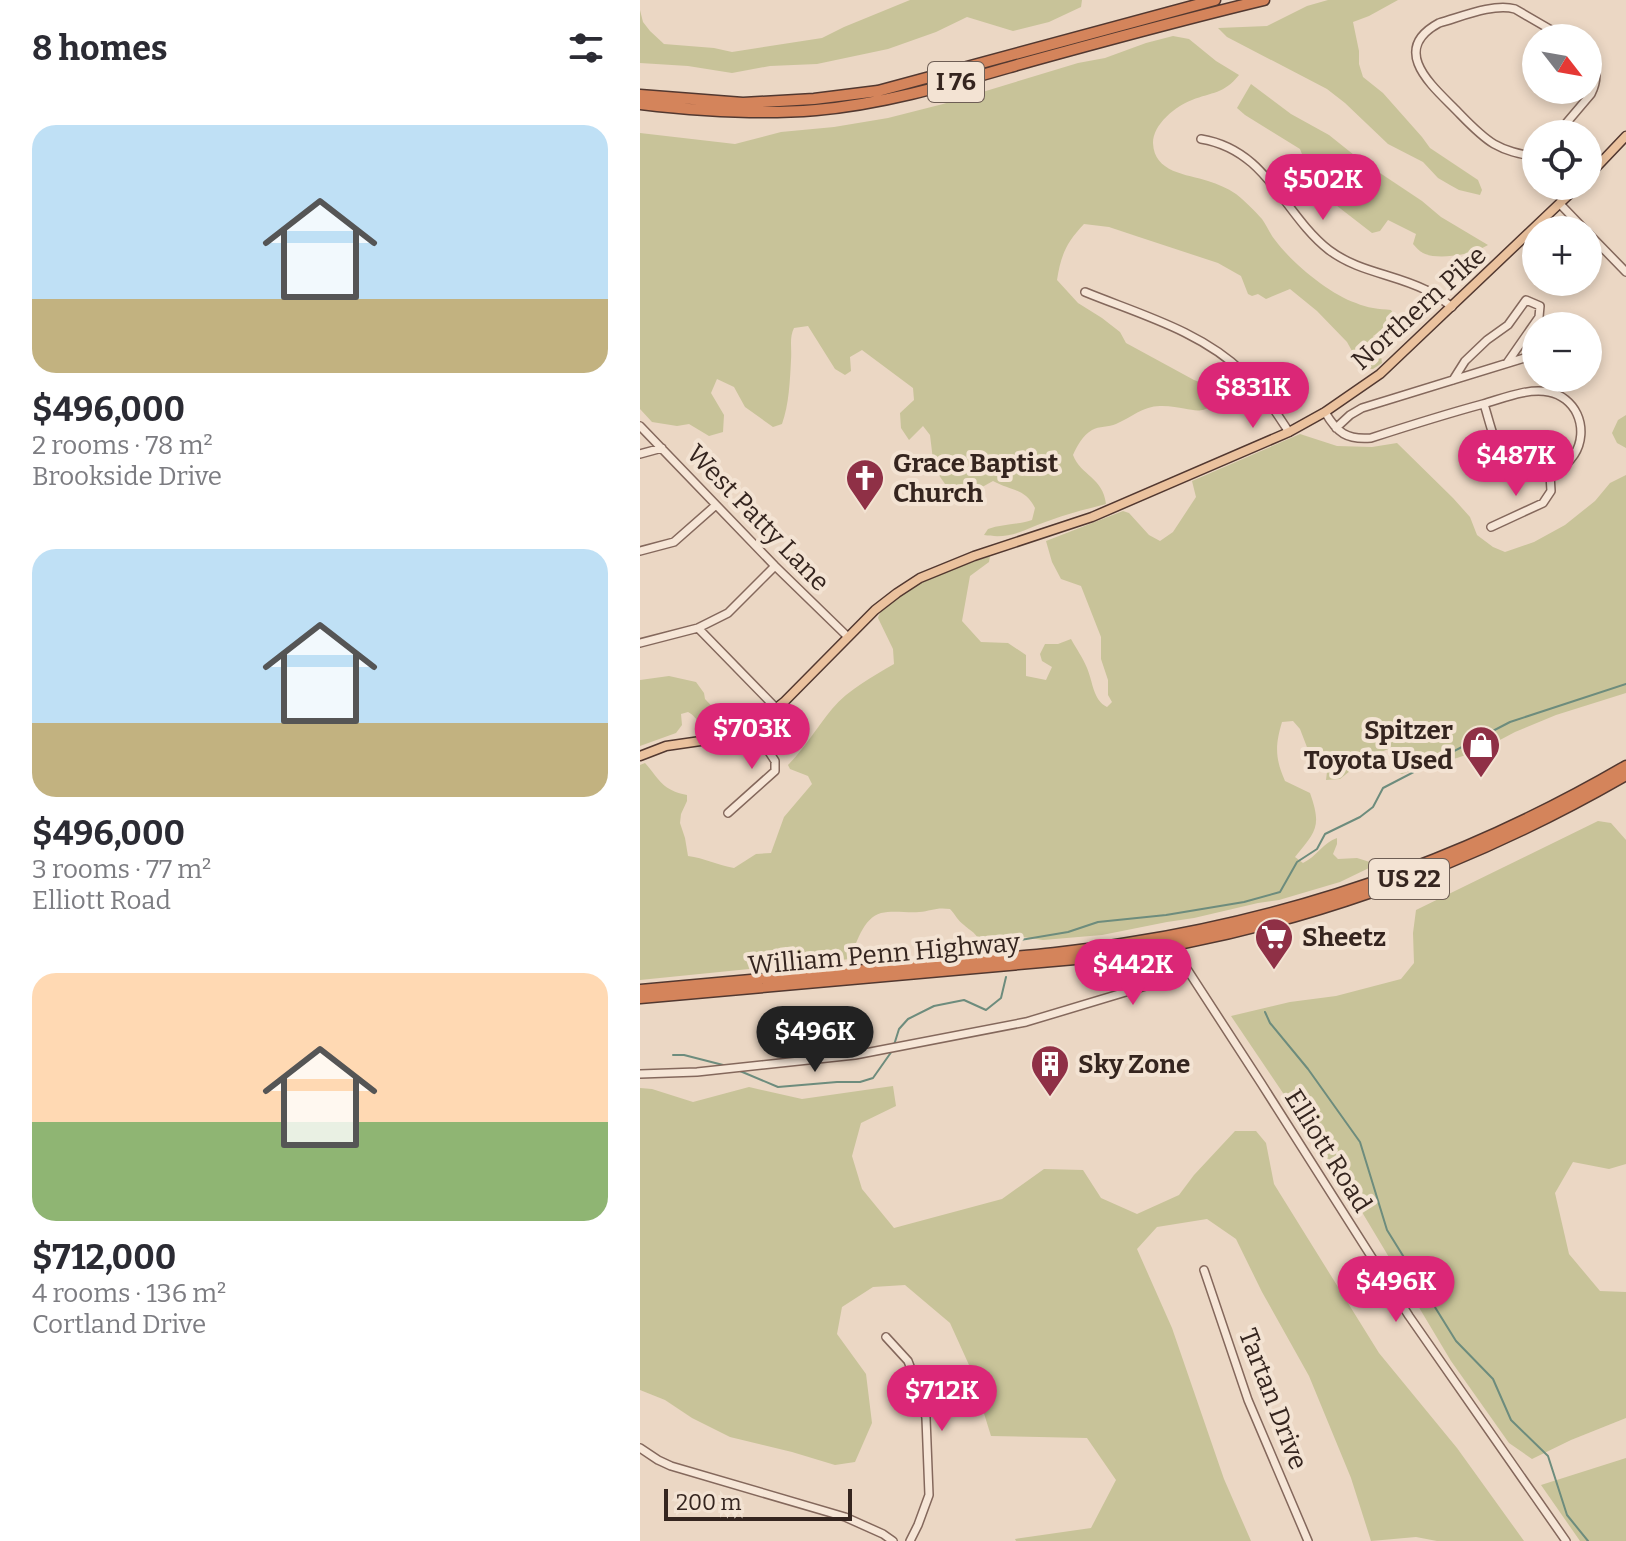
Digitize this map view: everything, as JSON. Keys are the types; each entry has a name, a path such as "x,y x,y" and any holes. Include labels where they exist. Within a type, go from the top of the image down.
{"highway":[{"name":"I 76","path":"640,95 743,103 878,91 1215,0"},
{"name":"I 76","path":"640,104 743,114 817,110 884,100 1264,0"},
{"name":"William Penn Highway","path":"640,998 1085,959 1177,940 1363,887 1414,869 1530,818 1626,766"},
{"name":"William Penn Highway","path":"640,990 1221,936 1301,915 1417,876 1541,822 1626,775"}],"main road":[{"path":"1602,161 1626,136"},
{"name":"Northern Pike","path":"640,756 666,746 728,737 752,726 777,709 887,600 928,574 1092,517 1289,432 1325,412 1380,374 1564,200"}],"street":[{"path":"1522,154 1491,142 1426,79 1418,65 1419,43 1439,23 1502,7 1515,9 1541,24"},
{"path":"1569,120 1582,104"},
{"path":"1201,139 1235,151 1256,167 1276,186 1319,241 1339,257 1362,269 1426,289 1452,307"},
{"path":"1560,204 1572,216"},
{"path":"1602,247 1626,272"},
{"path":"1085,292 1204,342 1246,374 1289,432"},
{"path":"1453,380 1465,361 1508,325 1526,300 1540,306 1539,317 1507,363"},
{"path":"1336,428 1362,408 1522,359"},
{"path":"1325,412 1336,428 1350,438 1371,438 1484,404 1536,391 1557,394 1571,405 1580,423 1581,434 1576,453 1562,468 1550,474 1524,474 1505,459 1497,445 1484,404"},
{"name":"West Patty Lane","path":"640,426 848,637"},
{"path":"640,454 662,448"},
{"path":"1491,527 1543,503 1551,491 1550,474"},
{"path":"640,551 674,542 716,505"},
{"path":"640,643 698,628 728,613 775,566"},
{"path":"698,628 777,709"},
{"path":"728,813 775,771 775,761 752,726"},
{"name":"Elliott Road","path":"1177,940 1182,962 1409,1316 1566,1541"},
{"path":"640,1074 697,1072 855,1055 1024,1023 1189,973"},
{"name":"Tartan Drive","path":"1204,1270 1248,1400 1308,1541"},
{"path":"886,1337 908,1361 926,1418 929,1495 910,1541"},
{"path":"640,1448 671,1466 845,1517 893,1541"}],"shaded area":[{"path":"910,0 1082,0 1081,7 1049,22 1013,31 967,17 888,49 817,64 770,66 732,73 640,63 640,10 643,22 664,44 732,52 822,38"},
{"path":"1328,0 1398,0 1353,22 1363,77 1383,93 1430,148 1478,180 1482,190 1480,195 1459,190 1438,178 1423,162 1388,144 1327,89 1227,37 1218,28 1267,26 1307,6"},
{"path":"1173,36 1189,39 1239,75 1223,89 1186,103 1166,117 1154,136 1159,161 1173,171 1215,183 1236,194 1262,219 1273,238 1291,258 1334,292 1364,306 1391,310 1396,319 1373,336 1380,348 1382,363 1373,369 1362,369 1347,342 1290,289 1266,299 1258,294 1252,296 1248,294 1241,276 1218,263 1109,227 1084,224 1065,250 1057,280 1078,303 1120,332 1126,343 1194,380 1214,387 1227,383 1230,391 1204,410 1149,407 1086,435 1073,455 1101,488 1106,504 1011,535 984,535 988,529 1032,520 1035,508 1022,493 993,481 975,491 945,484 934,468 930,435 923,426 909,440 901,428 900,413 914,400 913,388 862,350 850,357 851,371 845,375 835,369 808,326 794,328 792,332 789,392 782,424 773,427 745,407 734,387 717,379 711,393 724,415 723,432 709,436 689,424 677,426 652,422 640,409 640,133 735,144 781,132 888,118"},
{"path":"1251,84 1291,114 1329,135 1441,217 1488,245 1465,254 1438,256 1420,251 1413,244 1416,234 1388,220 1380,231 1372,233 1314,185 1300,149 1237,108"},
{"path":"1626,415 1626,448 1617,443 1612,433 1618,420"},
{"path":"1300,434 1337,446 1372,447 1397,443 1470,517 1477,535 1505,552 1534,542 1565,525 1595,501 1610,483 1626,475 1626,693 1556,715 1483,749 1402,774 1392,770 1401,759 1403,749 1391,748 1366,758 1340,779 1326,780 1327,772 1310,755 1300,729 1293,721 1282,722 1277,752 1282,773 1285,781 1310,793 1316,814 1315,828 1295,857 1303,863 1337,838 1333,854 1338,859 1357,858 1373,863 1340,882 1279,900 1102,935 1043,940 1009,935 996,937 980,947 977,936 950,909 886,912 869,920 850,959 640,980 640,765 645,763 667,787 687,795 680,823 688,856 734,868 756,854 771,853 784,817 812,784 808,776 790,769 788,765 846,695 894,664 893,649 878,618 884,608 927,580 990,556 989,562 970,576 962,621 981,642 1008,643 1026,655 1026,676 1046,680 1052,667 1042,661 1040,654 1045,644 1058,644 1071,639 1085,664 1096,695 1107,707 1112,702 1101,659 1101,637 1081,586 1061,579 1046,541 1123,511 1160,541 1173,532 1196,497 1192,481"},
{"path":"669,676 696,682 705,699 726,721 704,725 688,712 681,714 682,725 676,733 640,746 640,680"},
{"path":"1598,821 1611,823 1626,840 1626,1164 1609,1169 1573,1162 1555,1193 1569,1254 1600,1291 1626,1292 1626,1418 1532,1459 1509,1443 1451,1361 1353,1197 1231,1016 1290,1002 1336,996 1401,979 1414,963 1416,910"},
{"path":"893,1086 896,1106 861,1123 852,1156 862,1189 894,1228 1002,1199 1044,1169 1083,1170 1101,1198 1137,1214 1179,1195 1235,1131 1256,1131 1266,1143 1274,1184 1379,1353 1457,1448 1524,1541 1437,1541 1416,1537 1371,1541 1351,1478 1309,1376 1236,1239 1207,1219 1157,1227 1137,1249 1172,1328 1224,1479 1251,1541 1016,1541 1091,1528 1116,1480 1087,1438 991,1436 969,1365 950,1323 905,1285 873,1287 842,1307 837,1334 866,1374 872,1423 855,1462 835,1465 730,1437 665,1400 640,1390 640,1088 693,1102 749,1087 802,1099"},
{"path":"1626,1458 1626,1541 1580,1541 1541,1485"}],"waterway":[{"path":"1013,943 1068,932 1098,922 1166,915 1244,902 1280,892 1297,862 1317,849 1325,834 1373,807 1383,788 1510,722 1626,684"},
{"path":"894,1045 899,1029 908,1019 934,1006 964,1000 986,1010 1001,998 1006,977"},
{"path":"1265,1012 1270,1023 1308,1069 1360,1142 1387,1230 1456,1341 1493,1379 1511,1420 1548,1456 1567,1515 1588,1541"},
{"path":"740,1071 778,1087 860,1082 873,1078 892,1051"},
{"path":"673,1055 727,1066"}],"place":[{"name":"Grace Baptist Church","path":"865,512"},
{"name":"Spitzer Toyota Used","path":"1481,779"},
{"name":"Sheetz","path":"1274,971"},
{"name":"Sky Zone","path":"1050,1098"}]}
